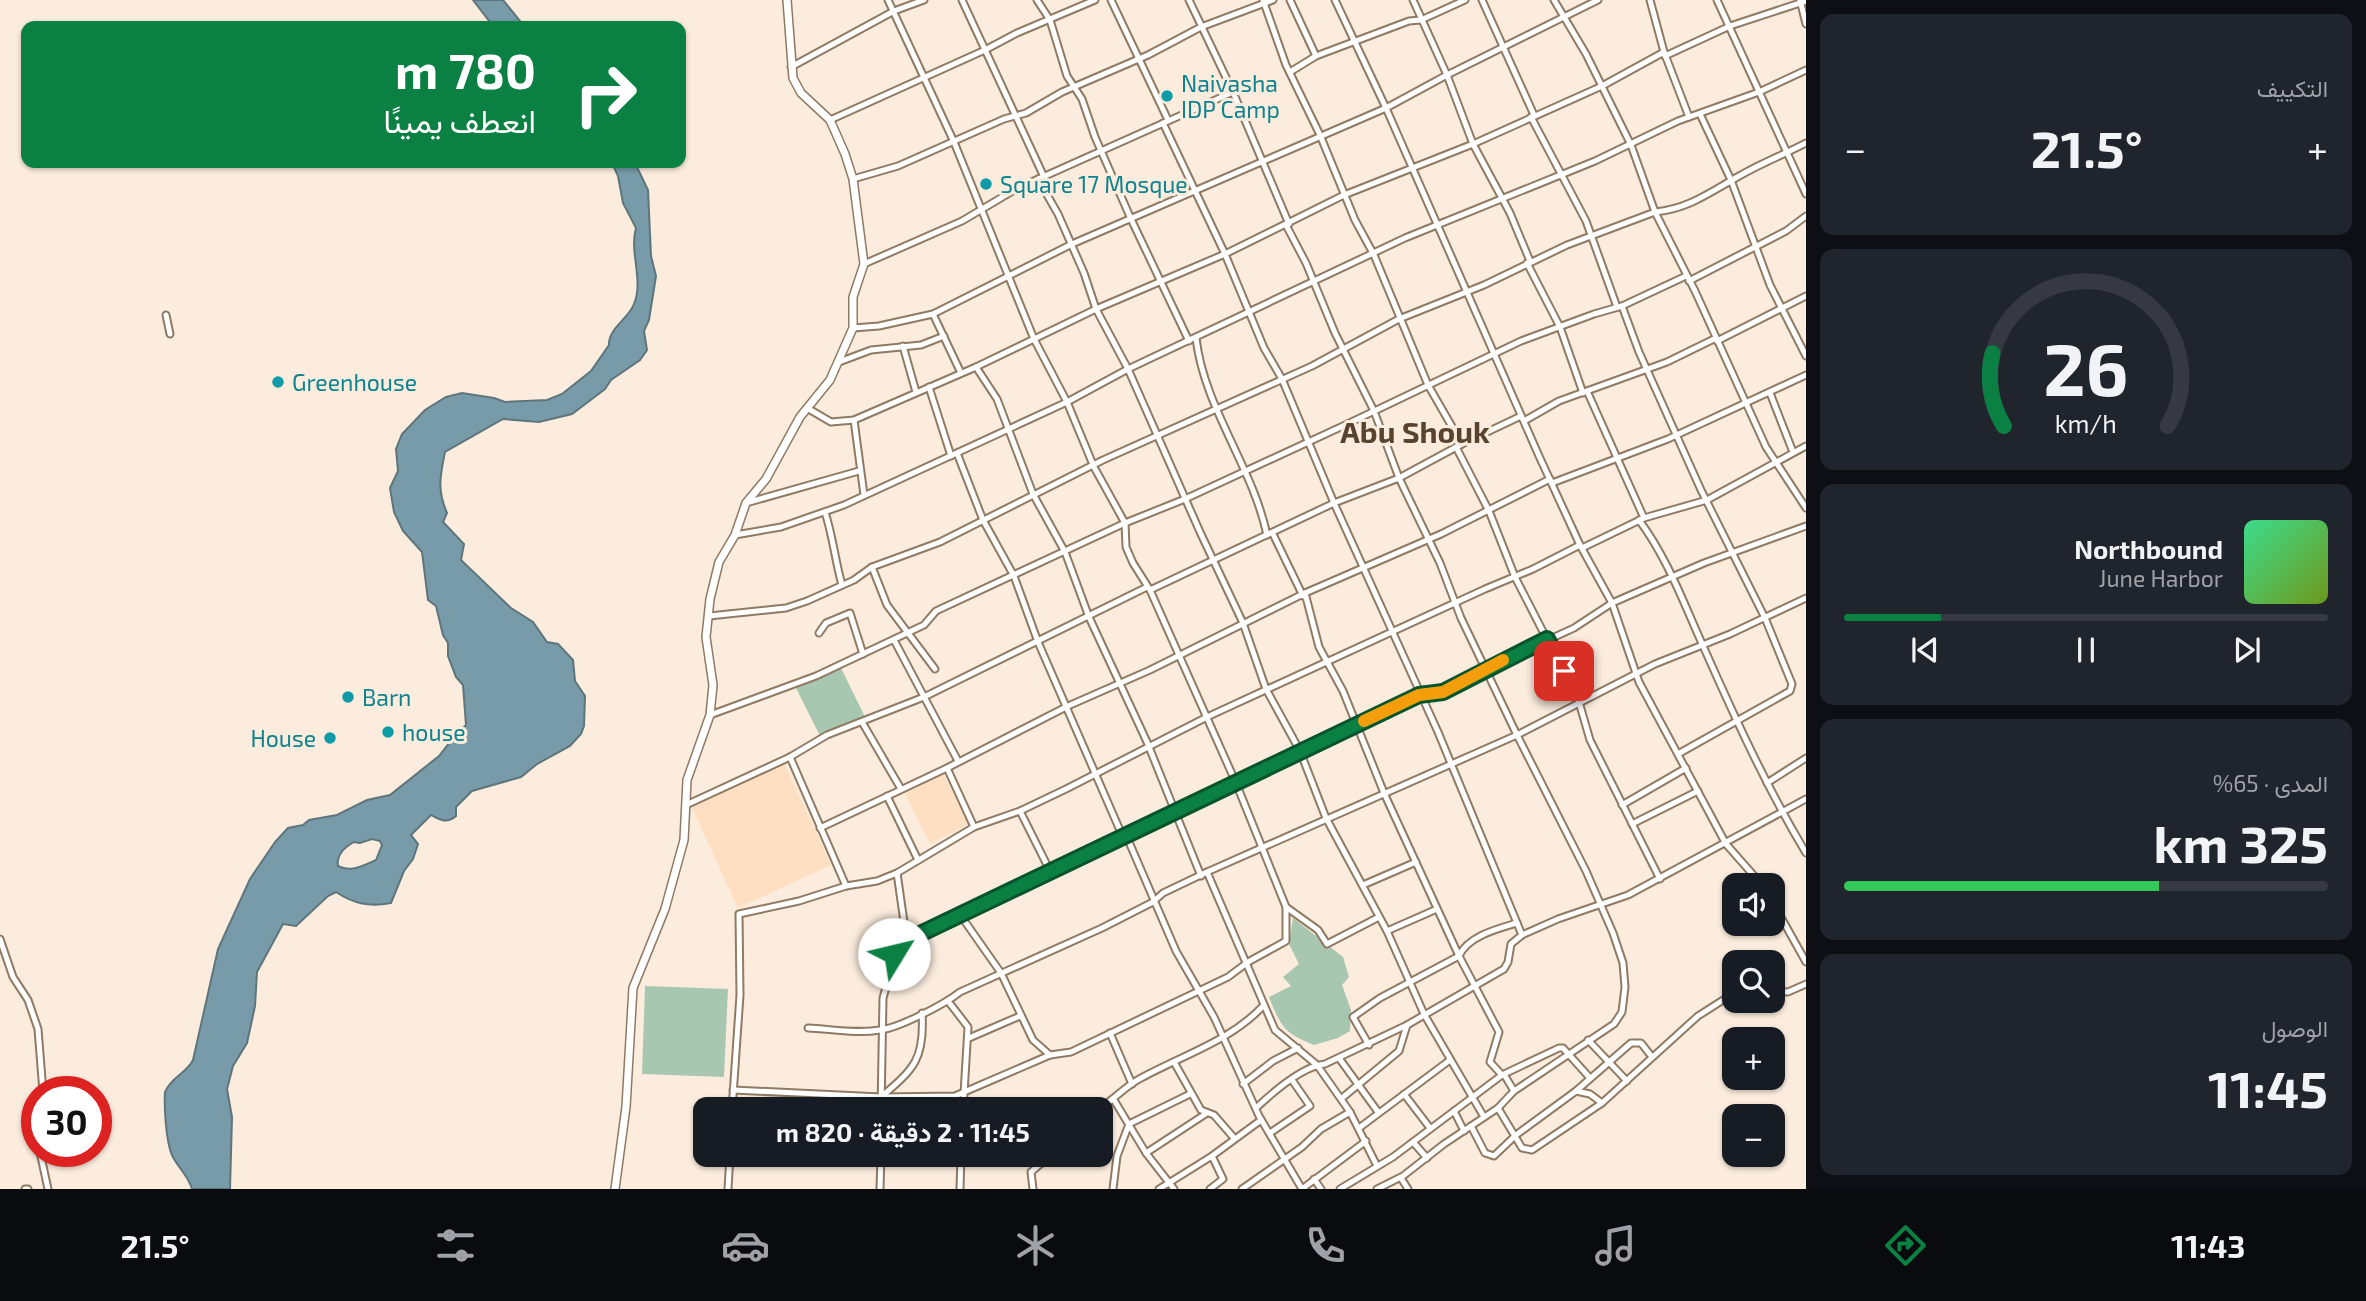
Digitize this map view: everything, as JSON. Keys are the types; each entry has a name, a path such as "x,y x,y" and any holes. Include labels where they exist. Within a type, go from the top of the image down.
{"street":[{"path":"615,1189 626,1107 633,988 665,909 684,840 687,780 710,715 713,685 706,637 710,599 719,561 735,535 747,503 766,479 807,408 830,380 853,328 853,297 864,264 853,179 845,154 830,120 795,84 787,0"},
{"path":"733,1090 881,1097 955,1096 1050,1055 1071,1052 1228,977 1248,962 1286,941 1286,907 1236,783 1180,653 1126,547 1125,523 1094,467 1067,402 1034,339 979,210 954,142 888,0"},
{"path":"792,67 894,11 925,0"},
{"path":"962,0 1072,244 1096,309 1128,369 1243,623 1266,689 1300,751 1326,818 1387,931 1424,1014 1484,1117"},
{"path":"1037,0 1050,20 1068,76 1076,88 1131,219 1189,341"},
{"path":"830,120 1017,33 1095,0"},
{"path":"1111,0 1251,313 1264,348 1282,379 1334,503 1394,632 1419,695 1438,732 1522,935"},
{"path":"1189,0 1233,92 1287,225 1374,411 1399,478 1455,603 1601,904 1623,963 1625,987 1622,1012 1617,1021 1514,1091 1498,1108 1401,1178 1377,1189"},
{"path":"853,179 898,166 1015,117 1062,92 1148,55 1201,27 1263,1 1273,0"},
{"path":"1290,0 1316,56"},
{"path":"1335,0 1386,108 1551,481 1581,546 1612,603 1636,673 1727,844 1752,873"},
{"path":"1413,0 1447,75 1473,144 1503,199 1528,262 1560,327 1585,392 1618,457 1641,519 1673,576 1767,783 1806,853"},
{"path":"1290,72 1316,56 1409,21 1421,20 1465,0"},
{"path":"1482,0 1533,116 1591,236 1707,500 1765,618 1792,688 1678,754"},
{"path":"1554,0 1631,145 1655,212 1746,404 1776,462 1806,508"},
{"path":"853,328 879,326 933,314 1072,244 1386,108 1598,0"},
{"path":"1650,0 1665,54 1689,117"},
{"path":"1717,0 1806,194"},
{"path":"1263,1 1290,72 1374,255 1428,385 1489,511 1515,577 1579,702 1590,740 1660,879"},
{"path":"807,408 831,422 854,420 976,367 1096,309 1225,254 1345,195 1473,144 1730,26 1803,1 1806,24"},
{"path":"735,535 781,527 825,512 1067,402 1128,369 1436,225 1562,175 1689,117 1759,92 1806,69"},
{"path":"864,264 962,221 1041,178 1233,92"},
{"path":"1700,114 1731,180 1782,310 1806,355"},
{"path":"709,615 786,608 842,585 872,567 940,542 1033,494 1282,379 1399,319 1591,236 1655,212 1668,211 1702,199 1731,180 1806,143"},
{"path":"710,715 816,676 923,625 936,611 1125,523 1185,499 1494,354 1560,327 1620,307 1688,278 1786,231 1806,216"},
{"path":"684,806 790,757 827,735 924,697 1334,503 1399,478 1459,445 1559,401 1667,362 1782,310 1806,296"},
{"path":"933,314 961,373"},
{"path":"166,316 170,334"},
{"path":"838,362 871,351 921,345 944,337"},
{"path":"1196,338 1203,380 1246,470 1270,534 1304,594 1316,638 1357,724 1384,793 1459,956 1499,1032 1490,1062 1504,1075 1514,1091"},
{"path":"903,346 916,391"},
{"path":"976,367 997,399 1033,494 1065,552 1089,617 1120,681 1201,876"},
{"path":"820,828 1120,681 1150,670 1180,653 1304,594 1364,569 1384,557 1551,481 1678,434 1806,376"},
{"path":"929,387 954,455 983,520 1014,576 1038,642 1153,902 1176,951 1223,1037 1261,1120 1302,1189 1366,1141"},
{"path":"1770,393 1793,452"},
{"path":"854,420 863,495"},
{"path":"733,1097 740,996 739,914 799,901 846,886 877,881 897,873 974,827 1020,811 1266,689 1641,519 1707,500 1806,446"},
{"path":"747,503 859,471"},
{"path":"825,512 834,538 842,585"},
{"path":"897,945 1419,695 1443,692 1487,668 1574,628 1612,603 1673,576 1806,526"},
{"path":"872,567 887,605 935,669"},
{"path":"808,1028 881,1031 948,1001 1000,972 1051,952 1207,872 1517,735 1636,673 1806,598"},
{"path":"819,633 826,623 849,613 863,654"},
{"path":"894,640 958,761"},
{"path":"862,722 901,789"},
{"path":"790,757 846,886"},
{"path":"1767,783 1806,758"},
{"path":"947,768 974,827"},
{"path":"1622,805 1686,768"},
{"path":"1632,824 1698,791"},
{"path":"887,796 918,860"},
{"path":"1255,1108 1317,1065 1369,1045 1504,969 1511,944 1522,935 1628,895 1727,844 1806,799"},
{"path":"1020,811 1050,871"},
{"path":"1363,885 1416,862"},
{"path":"1207,872 1275,1030 1317,1065 1342,1098 1377,1166"},
{"path":"881,1097 883,999 903,929 905,912 897,873"},
{"path":"1286,907 1318,930 1327,944 1379,917"},
{"path":"1387,931 1437,909"},
{"path":"961,916 1000,972 1033,1040 1050,1055"},
{"path":"1369,1045 1353,1017 1380,998 1459,956 1461,951 1479,937 1517,923"},
{"path":"1785,925 1806,962"},
{"path":"0,939 13,977 28,1000 38,1029 42,1076"},
{"path":"1785,992 1806,984"},
{"path":"1498,1108 1522,1148 1532,1150 1602,1103 1652,1057 1722,1000"},
{"path":"948,1001 968,1027 963,1097"},
{"path":"1174,1189 1146,1153 1114,1100 1132,1084 1249,1021 1264,1005"},
{"path":"881,1097 909,1074 920,1056 924,1038 922,1013"},
{"path":"969,1038 1020,1016"},
{"path":"1342,1098 1360,1086 1399,1051 1407,1025"},
{"path":"1110,1033 1132,1084"},
{"path":"1588,1040 1627,1081"},
{"path":"1471,1126 1485,1153 1489,1156 1497,1155 1516,1135 1576,1091 1634,1042 1641,1043 1652,1057"},
{"path":"1243,1084 1273,1061 1298,1048"},
{"path":"1340,1189 1413,1142 1504,1075 1559,1048 1563,1048 1567,1056 1590,1078"},
{"path":"1339,1058 1378,1112"},
{"path":"1359,1128 1450,1059"},
{"path":"1174,1062 1200,1110 1214,1115 1234,1138"},
{"path":"1270,1133 1310,1105 1292,1080"},
{"path":"1576,1091 1590,1094 1602,1103"},
{"path":"1113,1189 1117,1156 1129,1124 1190,1094"},
{"path":"1404,1094 1430,1128"},
{"path":"1454,1111 1464,1131"},
{"path":"1242,1189 1285,1159 1321,1129 1350,1112"},
{"path":"1146,1153 1186,1124 1207,1113"},
{"path":"1158,1189 1212,1156 1261,1120"},
{"path":"1413,1142 1427,1158"},
{"path":"1210,1189 1222,1186 1223,1176 1212,1156"},
{"path":"43,1167 48,1189"},
{"path":"728,1189 729,1167"},
{"path":"880,1189 881,1167"},
{"path":"960,1189 961,1167"},
{"path":"1033,1189 1031,1172 1037,1167"},
{"path":"1401,1178 1408,1189"},
{"path":"1314,1179 1321,1189"}],"shaded area":[{"path":"784,763 831,865 738,908 691,806"},
{"path":"943,774 969,824 930,844 905,794"}],"green space":[{"path":"841,668 865,717 820,736 796,688"},
{"path":"1293,918 1343,957 1349,977 1342,985 1351,1010 1350,1031 1338,1038 1314,1045 1296,1037 1285,1028 1269,997 1291,986 1283,977 1299,964 1289,944"},
{"path":"645,986 728,989 724,1077 642,1074"}],"water":[{"path":"473,0 503,0 520,21 489,21"},
{"path":"614,168 637,168 648,190 651,256 656,276 649,320 644,331 647,350 640,360 611,380 605,389 572,414 539,422 503,419 445,452 441,476 442,497 447,513 443,522 464,544 461,560 511,608 533,622 547,642 558,644 573,660 575,681 585,696 584,726 581,734 570,746 537,764 521,777 472,791 456,807 456,816 450,820 431,815 411,835 418,844 391,903 362,904 336,892 328,896 296,926 283,924 257,972 255,1006 247,1043 233,1066 227,1089 232,1117 230,1189 192,1189 170,1149 165,1092 193,1060 218,949 250,879 288,828 303,825 309,820 337,815 367,800 390,795 439,756 466,725 463,685 456,677 448,656 448,643 443,635 436,606 428,600 422,552 403,531 394,512 390,488 398,471 396,449 402,434 425,410 446,397 462,393 505,402 547,400 562,394 591,371 609,345 615,329 631,309 637,295 634,247 636,228 623,203","holes":["372,839 380,841 382,845 376,860 353,868 338,866 340,854 354,842"]}],"slow traffic":[{"path":"1364,721 1419,695 1443,692 1503,660"}],"place":[{"name":"Naivasha IDP Camp","path":"1167,96"},
{"name":"Square 17 Mosque","path":"986,184"},
{"name":"Greenhouse","path":"278,382"},
{"name":"Barn","path":"348,697"},
{"name":"house","path":"388,732"},
{"name":"House","path":"330,738"}],"district":[{"name":"Abu Shouk","path":"1415,431"}],"route":[{"path":"894,954 897,945 985,905 1122,835 1419,695 1443,692 1547,639 1564,671"}]}
